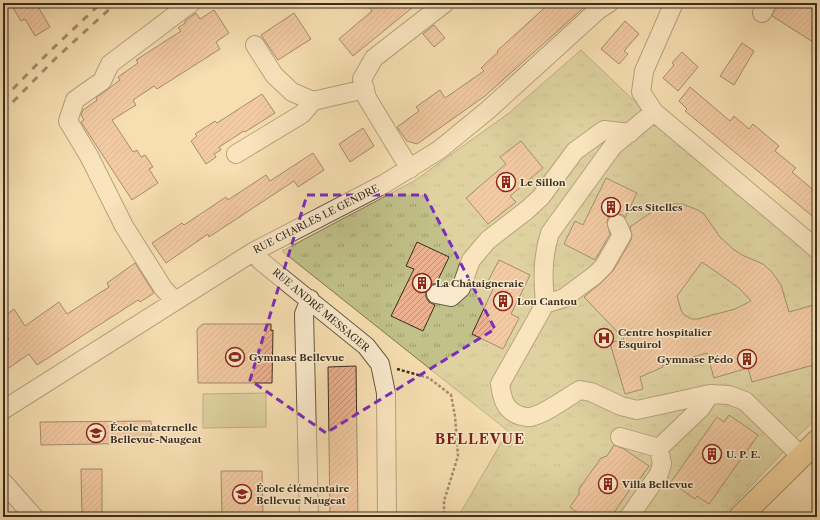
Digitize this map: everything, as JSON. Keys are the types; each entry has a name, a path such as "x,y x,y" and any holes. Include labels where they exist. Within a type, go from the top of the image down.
{"main road":[{"path":"740,517 817,440"}],"street":[{"path":"174,300 163,288 124,226 89,156 68,122 75,100 102,81 110,64 191,3"},
{"path":"410,169 367,98 362,78 374,58 445,3"},
{"name":"RUE CHARLES LE GENDRE","path":"3,410 174,300 253,252 384,184 439,150 488,110 598,10 609,3"},
{"path":"672,3 673,5 644,71 641,92 654,112 817,249"},
{"path":"256,45 274,75 292,92 313,101 365,89"},
{"path":"236,154 302,114 313,101"},
{"path":"654,112 613,146 550,233 545,247 543,274 544,304 500,384 502,398 507,407 516,414 529,418 540,414 580,390 592,392 621,406 637,410 710,394 730,395 745,401 801,456"},
{"path":"436,294 451,298 461,288 471,260 488,240 527,210 541,197 575,151 604,130 630,133"},
{"path":"544,304 564,298 595,276 604,266 622,235 617,224"},
{"name":"RUE ANDRÉ MESSAGER","path":"253,252 262,262 310,299 366,346 380,364 386,393 387,517"},
{"path":"309,517 304,314 310,299"},
{"path":"659,448 701,408 710,394"},
{"path":"620,437 659,448"},
{"path":"629,517 660,474 662,464 659,448"},
{"path":"3,482 34,517"}],"path":[{"path":"380,364 429,378 451,395 455,416 458,456 444,501 444,517"}],"highlighted area":[{"path":"307,195 425,195 495,329 326,433 250,380"}],"green space":[{"name":"Centre hospitalier Esquirol","path":"581,50 668,133 817,259 817,418 799,435 722,517 458,517 508,431 282,251 414,181 509,113"},
{"path":"266,393 266,427 203,428 203,394"}],"building":[{"path":"10,3 36,3 50,27 35,36 25,19 21,21"},
{"path":"366,3 418,3 353,56 339,39 372,11"},
{"path":"550,3 589,3 485,96 417,144 407,141 397,127 419,111 416,107 440,90 445,98 484,71 481,68 498,52 497,51"},
{"path":"777,3 817,3 817,35 813,42 772,16"},
{"path":"214,10 229,33 216,42 220,49 157,89 154,86 133,100 136,105 112,120 133,152 137,150 141,157 145,155 153,167 149,169 158,183 132,200 81,122 84,120 81,115 83,110 120,80 118,77 138,63 136,60 181,31 178,28 185,23 185,21 196,13 200,19"},
{"path":"294,13 311,39 278,60 261,35"},
{"path":"625,21 639,34 624,51 628,54 619,64 601,49"},
{"path":"434,25 445,38 434,47 423,34"},
{"path":"742,43 754,51 734,85 720,76"},
{"path":"682,52 698,67 678,91 663,78 674,65 672,63"},
{"path":"690,87 730,121 734,116 749,129 753,124 779,146 775,151 796,168 792,172 817,193 817,220 685,111 687,109 679,101"},
{"path":"262,94 275,113 219,147 221,150 214,154 216,157 206,164 191,141 197,136 195,134 215,121 217,123"},
{"path":"363,128 374,146 350,162 339,144"},
{"name":"Le Sillon","path":"521,141 543,168 510,196 516,202 488,224 466,198 506,164 500,157"},
{"path":"313,153 324,170 298,187 294,181 209,237 208,234 166,263 152,243 182,223 184,225 226,197 228,200 266,175 270,181"},
{"name":"Les Sitelles","path":"606,178 637,193 625,218 623,215 618,214 612,215 608,218 607,223 610,234 595,260 564,244 575,221 583,225"},
{"path":"670,204 682,204 704,214 720,237 733,249 742,255 763,264 772,272 781,285 789,312 817,304 817,364 752,382 748,368 714,378 707,353 662,366 663,367 640,377 643,389 625,394 610,343 624,339 584,297 613,271 631,240 632,235 630,227 656,209","holes":["702,262 739,288 751,301 735,309 698,319 692,319 684,315 677,296"]},
{"name":"La Châtaigneraie","path":"417,242 449,257 436,284 432,284 428,287 426,292 426,297 429,302 435,305 423,331 391,316 414,269 406,266"},
{"name":"Lou Cantou","path":"499,260 530,275 511,314 519,318 503,349 472,334 494,287 487,283"},
{"path":"135,263 154,293 140,302 138,300 37,365 29,354 3,372 3,344 9,340 3,330 3,317 14,309 25,326 59,302 67,314 109,287 107,283"},
{"name":"Gymnase Bellevue","path":"203,324 271,324 271,331 273,330 272,383 198,383 197,331"},
{"path":"356,366 358,517 330,517 328,367"},
{"name":"U. P. E.","path":"729,415 758,435 709,504 697,496 695,499 671,482 717,417 724,422"},
{"name":"École maternelle Bellevue-Naugeat","path":"151,421 151,443 41,445 40,422"},
{"name":"Villa Bellevue","path":"614,445 624,449 649,466 639,480 637,479 611,517 583,517 570,507 579,494 579,489 601,458 607,456"},
{"path":"81,469 102,469 102,517 82,517"},
{"name":"École élémentaire Bellevue Naugeat","path":"221,471 262,471 263,517 222,517"}],"railway":[{"path":"3,99 49,52 101,3"},
{"path":"3,112 55,59 116,3"}],"place":[{"name":"Le Sillon","path":"506,182"},
{"name":"Les Sitelles","path":"611,207"},
{"name":"La Châtaigneraie","path":"422,283"},
{"name":"Lou Cantou","path":"503,301"},
{"name":"Centre hospitalier Esquirol","path":"604,338"},
{"name":"Gymnase Bellevue","path":"235,357"},
{"name":"Gymnase Pédo","path":"747,359"},
{"name":"École maternelle Bellevue-Naugeat","path":"96,433"},
{"name":"U. P. E.","path":"712,454"},
{"name":"Villa Bellevue","path":"608,484"},
{"name":"École élémentaire Bellevue Naugeat","path":"242,494"}],"district":[{"name":"BELLEVUE","path":"480,439"}]}
